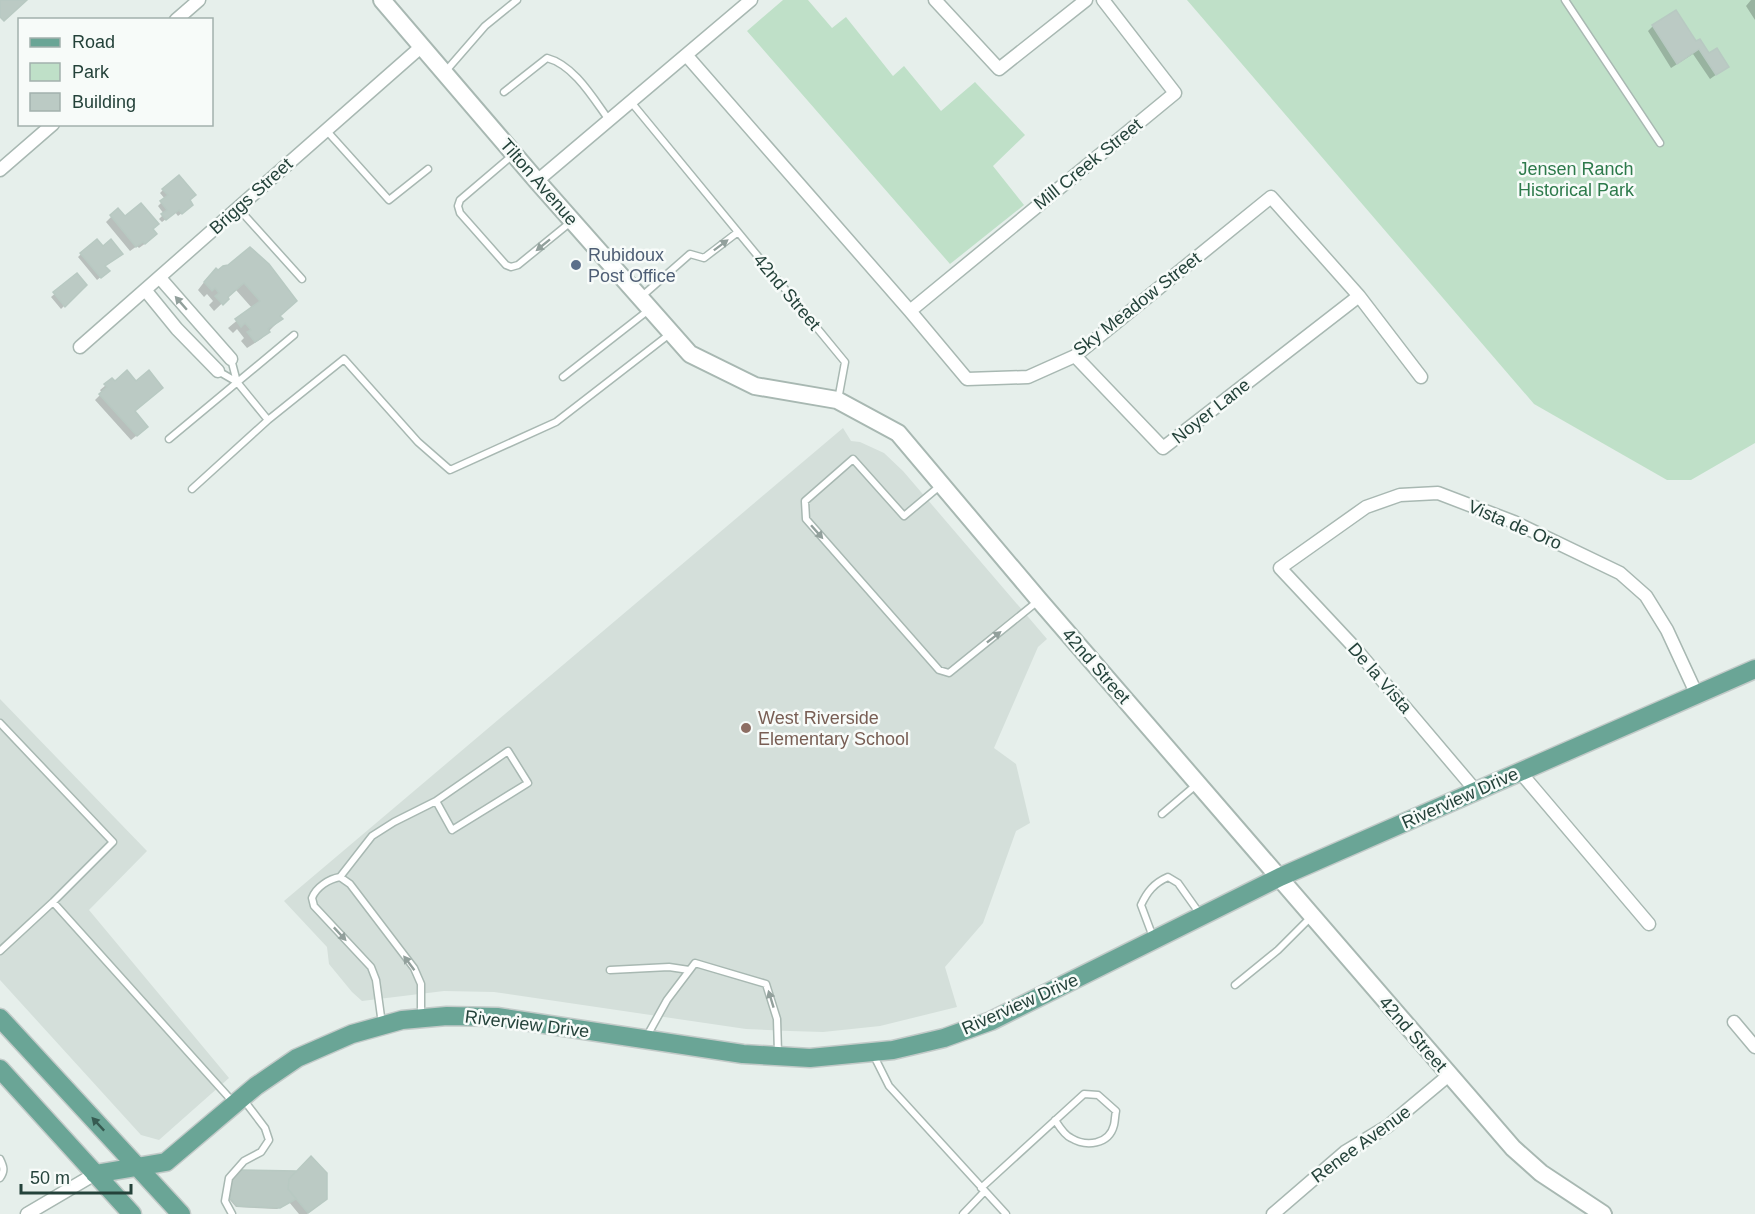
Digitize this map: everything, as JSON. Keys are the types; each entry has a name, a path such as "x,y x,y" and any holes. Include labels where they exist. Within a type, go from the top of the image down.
{"main road":[{"name":"Riverview Drive","path":"95,1174 165,1162 239,1101 297,1058 352,1034 402,1020 447,1016 497,1017 743,1054 810,1058 893,1050 944,1038 991,1021 1280,878 1755,669"},
{"path":"0,1018 181,1214"},
{"path":"0,1069 132,1214"}],"street":[{"path":"178,18 199,0"},
{"name":"Tilton Avenue","path":"382,0 537,181 690,354 755,386 837,400"},
{"path":"537,181 751,0"},
{"path":"935,0 999,69 1086,0"},
{"name":"Mill Creek Street","path":"910,311 1175,93 1103,0"},
{"name":"Briggs Street","path":"80,347 422,46"},
{"name":"Sky Meadow Street","path":"687,56 967,379 1028,377 1075,356 1271,197 1359,296 1421,377"},
{"path":"0,170 51,126"},
{"path":"160,278 231,359"},
{"path":"146,291 177,329 218,371"},
{"name":"Noyer Lane","path":"1075,356 1163,448 1359,296"},
{"path":"192,345 207,333"},
{"name":"42nd Street","path":"837,400 897,433 1513,1149 1541,1173 1603,1214"},
{"name":"Vista de Oro","path":"1280,568 1366,507 1400,495 1438,493 1514,522 1620,573 1646,596 1667,630 1697,696"},
{"name":"De la Vista","path":"1280,568 1354,648 1476,791"},
{"path":"1520,772 1649,924"},
{"path":"1734,1022 1755,1047"},
{"name":"Renee Avenue","path":"1273,1214 1345,1152 1388,1126 1449,1075"},
{"name":"Riverview Drive","path":"27,1214 95,1174"}],"lane":[{"path":"444,72 485,26 518,0"},
{"path":"1565,0 1660,143"},
{"path":"504,92 547,58 559,61 589,92 609,121"},
{"name":"42nd Street","path":"631,102 845,362 837,400"},
{"path":"326,130 389,200 428,169"},
{"path":"514,154 460,200 458,206 460,213 506,265 512,267 518,265 573,221"},
{"path":"237,207 302,279"},
{"path":"563,377 645,303 690,254 704,258 738,232"},
{"path":"192,489 268,420 344,359 418,442 450,470 556,422 671,332"},
{"path":"169,440 294,335"},
{"path":"231,359 237,382"},
{"path":"218,371 237,382 268,420"},
{"path":"942,484 904,516 853,459 805,501 806,519 939,670 949,673 1039,600"},
{"path":"0,723 113,842 0,951"},
{"path":"340,877 372,836 436,801 508,751 528,783 452,830 436,801"},
{"path":"1162,814 1198,783"},
{"path":"382,1026 376,980 371,967 315,906 312,898 314,892 331,878 340,877 350,884 414,968 421,984 421,1018"},
{"path":"1154,941 1141,905 1146,894 1158,882 1168,877 1178,883 1202,917"},
{"path":"53,902 265,1128 269,1140 261,1152 244,1161 229,1178 225,1201 232,1214"},
{"path":"1235,985 1278,950 1312,916"},
{"path":"646,1040 667,1000 695,963 766,984 777,1019 778,1056"},
{"path":"610,970 669,967 689,970"},
{"path":"873,1052 889,1086 1006,1214"},
{"path":"963,1214 983,1190 1054,1120 1084,1094 1098,1095 1116,1111 1114,1128 1105,1139 1094,1144 1082,1143 1068,1137 1054,1120"},
{"path":"0,1159 4,1172 0,1178"}],"shaded area":[{"name":"West Riverside Elementary School","path":"843,428 851,441 860,442 884,453 903,471 1047,639 1038,647 994,748 1016,764 1030,823 1016,831 983,923 945,967 957,1007 880,1026 823,1032 746,1029 494,992 444,991 362,1001 329,964 327,947 284,901"},
{"path":"0,699 147,851 89,910 229,1078 159,1140 141,1135 0,980"}],"green space":[{"path":"783,0 808,0 832,28 846,17 893,76 904,66 941,111 975,82 1025,135 993,166 1024,205 950,264 747,31"},
{"name":"Jensen Ranch Historical Park","path":"1187,0 1755,0 1755,443 1691,480 1667,480 1534,404"}],"building":[{"path":"0,0 27,0 4,21 0,17"},
{"path":"1676,10 1696,41 1700,39 1709,53 1717,48 1729,67 1716,75 1699,49 1677,64 1652,25"},
{"path":"179,175 196,195 190,200 193,205 182,214 179,210 166,220 161,214 167,210 160,201 168,195 162,189"},
{"path":"141,203 159,224 153,229 157,234 145,244 143,242 136,247 110,215 118,208 125,216"},
{"path":"97,239 103,246 111,239 123,254 105,266 110,271 101,278 80,253"},
{"path":"250,247 269,264 297,301 280,316 283,319 268,329 270,332 255,342 247,332 251,330 245,323 241,327 235,319 260,301 244,283 228,297 229,299 223,305 215,296 219,293 215,288 212,291 204,282 216,268 218,270 228,265"},
{"path":"77,273 87,285 65,307 53,292"},
{"path":"127,370 136,381 149,370 163,388 135,411 148,427 137,436 99,394 107,387 104,384 112,378 115,381"},
{"path":"311,1156 327,1173 327,1199 308,1213 288,1189 289,1179"},
{"path":"238,1170 296,1171 289,1179 288,1189 296,1199 280,1208 237,1206 230,1198 231,1178"}],"place":[{"name":"Rubidoux Post Office","path":"576,265"},
{"name":"West Riverside Elementary School","path":"746,728"}]}
